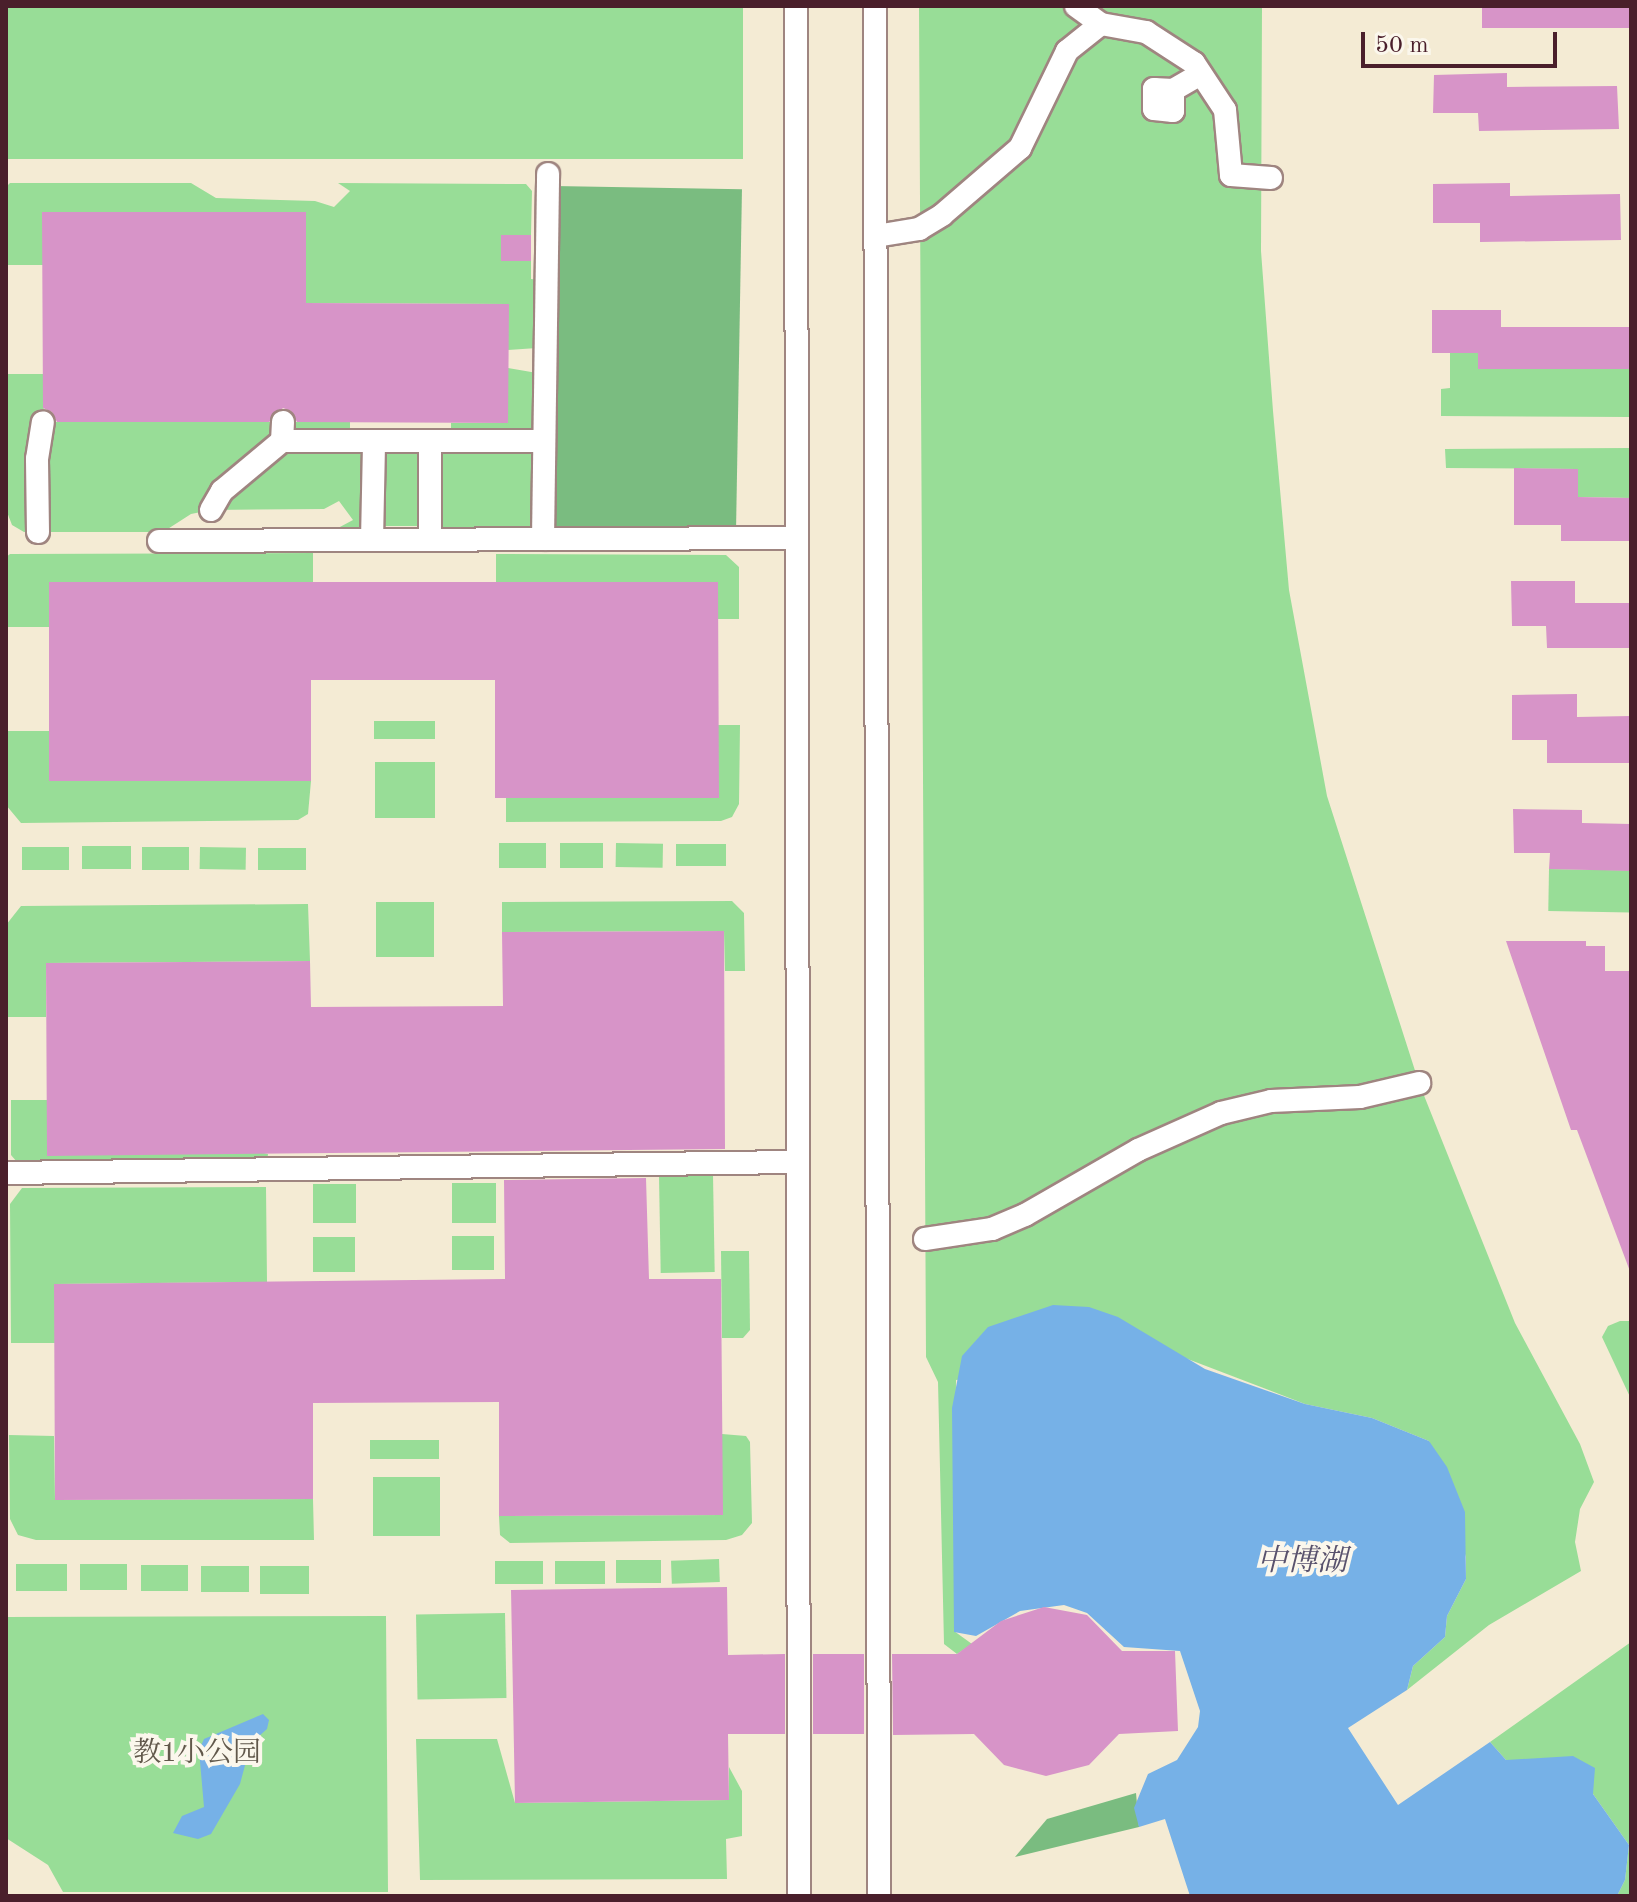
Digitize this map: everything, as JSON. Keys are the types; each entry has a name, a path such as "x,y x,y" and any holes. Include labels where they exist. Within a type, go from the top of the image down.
{"street":[{"path":"796,6 799,1896"},
{"path":"875,6 879,1896"},
{"path":"1076,6 1101,24 1122,24 1174,45 1201,74 1225,110 1231,175 1271,178"},
{"path":"876,236 919,229 942,215 1020,148 1067,51 1101,24"},
{"path":"1173,90 1201,74"},
{"path":"543,539 548,174"},
{"path":"38,532 37,459 43,422"},
{"path":"211,510 222,491 283,432 374,441 544,441"},
{"path":"372,540 374,441"},
{"path":"430,441 430,540"},
{"path":"159,541 797,538"},
{"path":"925,1239 992,1229 1025,1215 1138,1150 1221,1113 1271,1101 1360,1097 1419,1083"},
{"path":"6,1173 798,1162"}],"green space":[{"path":"6,6 743,6 743,159 6,159"},
{"path":"919,6 1262,6 1261,251 1273,411 1289,590 1327,796 1419,1083 1515,1323 1580,1444 1594,1482 1580,1509 1575,1542 1581,1571 1489,1625 1407,1690 1413,1666 1445,1637 1447,1616 1466,1579 1466,1557 1429,1441 1372,1418 1305,1404 1172,1353 956,1380 954,1631 972,1644 957,1654 944,1644 938,1382 926,1357"},
{"path":"10,183 191,183 216,198 315,201 334,207 350,191 338,183 526,184 532,191 531,235 501,261 531,261 531,279 540,280 537,348 508,350 508,304 306,303 306,212 43,212 43,265 6,265 6,187"},
{"path":"554,186 742,189 736,531 548,528"},
{"path":"1450,353 1478,353 1479,369 1631,369 1631,417 1441,416 1441,389 1450,388"},
{"path":"508,368 537,373 535,436 451,431 451,423 508,423"},
{"path":"7,374 43,374 44,422 275,422 275,446 361,447 367,454 362,527 338,528 353,520 339,501 324,509 211,510 191,514 163,532 24,532 12,525 7,512"},
{"path":"293,422 350,422 350,438 293,438"},
{"path":"381,447 423,447 423,526 381,526"},
{"path":"438,447 534,447 534,527 438,527"},
{"path":"1631,448 1631,498 1578,497 1577,469 1446,468 1445,449"},
{"path":"313,553 313,582 49,627 6,627 6,557 10,554"},
{"path":"496,554 726,555 739,567 739,619 718,619 718,582 496,582"},
{"path":"374,721 435,721 435,739 374,739"},
{"path":"718,725 740,725 739,804 732,817 721,821 506,822 506,798 718,798"},
{"path":"6,731 49,731 50,781 311,781 308,814 298,820 21,823 6,805"},
{"path":"375,762 435,762 435,818 375,818"},
{"path":"499,843 546,843 546,868 499,868"},
{"path":"560,843 603,843 603,868 560,868"},
{"path":"616,843 663,844 663,868 616,867"},
{"path":"676,844 726,844 726,866 676,866"},
{"path":"82,846 131,846 131,869 82,869"},
{"path":"22,847 69,847 69,870 22,870"},
{"path":"142,847 189,847 189,870 142,870"},
{"path":"200,847 246,848 246,870 200,869"},
{"path":"258,848 306,848 306,870 258,870"},
{"path":"1549,869 1631,870 1630,912 1548,911"},
{"path":"732,901 744,913 745,971 725,971 724,931 502,932 502,902"},
{"path":"376,902 434,902 434,957 376,957"},
{"path":"308,904 310,961 46,963 46,1017 8,1017 6,925 21,906"},
{"path":"11,1100 47,1100 268,1154 267,1163 17,1162 11,1155"},
{"path":"713,1175 715,1272 661,1273 659,1176"},
{"path":"452,1183 496,1183 496,1223 452,1223"},
{"path":"313,1184 356,1184 356,1223 313,1223"},
{"path":"266,1187 267,1282 55,1284 55,1343 11,1343 10,1204 22,1188"},
{"path":"452,1236 494,1236 494,1270 452,1270"},
{"path":"313,1237 355,1237 355,1272 313,1272"},
{"path":"721,1251 749,1251 750,1330 743,1338 722,1338"},
{"path":"1631,1321 1631,1399 1602,1337 1608,1326"},
{"path":"722,1434 746,1436 750,1442 752,1523 742,1535 726,1540 510,1543 500,1535 499,1516 722,1515"},
{"path":"9,1435 54,1436 55,1500 313,1499 314,1540 36,1540 18,1535 10,1519"},
{"path":"370,1440 439,1440 439,1459 370,1459"},
{"path":"373,1477 440,1477 440,1536 373,1536"},
{"path":"719,1559 720,1582 672,1584 671,1561"},
{"path":"616,1560 661,1560 661,1583 616,1583"},
{"path":"495,1561 543,1561 543,1584 495,1584"},
{"path":"555,1561 605,1561 605,1584 555,1584"},
{"path":"16,1564 67,1564 67,1591 16,1591"},
{"path":"80,1564 127,1564 127,1590 80,1590"},
{"path":"141,1565 188,1565 188,1591 141,1591"},
{"path":"201,1566 249,1566 249,1592 201,1592"},
{"path":"260,1566 309,1566 309,1594 260,1594"},
{"path":"505,1613 506,1698 417,1700 416,1615"},
{"name":"教1小公园","path":"386,1616 388,1892 63,1892 48,1865 6,1838 6,1617"},
{"path":"1631,1642 1631,1896 1617,1896 1625,1880 1629,1845 1593,1794 1506,1760 1490,1742"},
{"path":"416,1739 497,1739 515,1803 729,1800 729,1767 742,1791 742,1836 726,1839 727,1879 420,1880"},
{"path":"1136,1793 1139,1827 1015,1857 1047,1819"}],"water":[{"name":"中博湖","path":"1053,1305 1089,1307 1118,1317 1205,1369 1305,1404 1372,1418 1429,1441 1447,1467 1465,1512 1466,1579 1447,1616 1445,1637 1413,1666 1407,1690 1348,1728 1398,1805 1490,1742 1506,1760 1573,1756 1595,1768 1593,1794 1629,1845 1625,1880 1617,1896 1190,1896 1165,1819 1139,1827 1134,1808 1148,1774 1177,1760 1198,1727 1200,1711 1180,1651 1124,1647 1087,1613 1064,1605 1020,1611 976,1636 954,1632 952,1408 962,1356 988,1327"},
{"path":"263,1714 269,1720 267,1729 251,1743 240,1784 211,1834 198,1839 173,1833 182,1816 204,1807 199,1750 204,1739"}],"building":[{"path":"1482,6 1631,6 1631,28 1482,28"},
{"path":"1507,73 1507,87 1617,86 1619,129 1479,131 1478,113 1433,113 1434,75"},
{"path":"1510,183 1510,196 1620,194 1621,240 1480,242 1480,223 1433,223 1433,184"},
{"path":"42,212 306,212 306,303 509,304 508,423 297,422 291,411 283,408 269,422 57,422 52,412 43,408"},
{"path":"501,235 531,235 531,261 501,261"},
{"path":"1432,310 1501,310 1501,327 1631,327 1631,369 1478,369 1478,353 1432,353"},
{"path":"1514,468 1578,469 1578,497 1631,498 1631,541 1561,541 1561,525 1514,525"},
{"path":"1511,581 1575,581 1575,603 1631,603 1631,648 1547,648 1546,626 1512,626"},
{"path":"49,582 718,582 719,798 495,798 495,680 311,680 311,781 49,781"},
{"path":"1577,694 1577,717 1631,716 1631,763 1547,763 1547,740 1512,740 1512,695"},
{"path":"1513,809 1582,810 1582,823 1631,824 1631,871 1549,869 1550,853 1514,853"},
{"path":"724,931 725,1149 47,1156 46,963 310,961 311,1007 503,1006 502,932"},
{"path":"1506,941 1586,941 1586,946 1605,946 1605,971 1631,971 1631,1274 1577,1130 1571,1130"},
{"path":"646,1178 649,1279 721,1279 723,1515 499,1516 499,1402 313,1403 313,1499 55,1500 54,1284 505,1279 504,1180"},
{"path":"727,1587 728,1655 785,1654 785,1734 728,1734 729,1800 515,1803 511,1590"},
{"path":"1044,1607 1087,1615 1122,1651 1175,1651 1178,1731 1119,1734 1089,1765 1046,1776 1004,1765 974,1734 893,1735 892,1654 957,1654 1001,1621"},
{"path":"813,1654 864,1654 864,1734 813,1734"}]}
